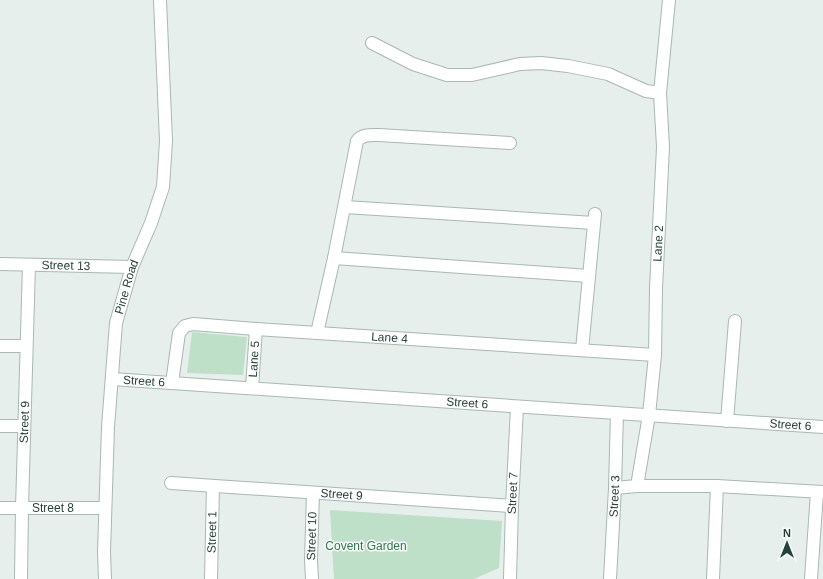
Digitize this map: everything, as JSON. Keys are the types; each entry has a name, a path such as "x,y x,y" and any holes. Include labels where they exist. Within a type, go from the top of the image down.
{"street":[{"name":"Pine Road","path":"105,579 104,552 108,428 116,323 132,267 151,223 163,187 166,142 160,0"},
{"name":"Lane 2","path":"637,486 649,415 655,355 663,147 660,93 669,0"},
{"path":"372,43 413,64 447,75 472,75 520,64 541,63 568,66 608,74 646,91 660,93"},
{"path":"317,333 345,207 357,141 360,137 366,135 379,135 510,143"},
{"path":"345,207 595,218 582,350"},
{"path":"334,258 589,276"},
{"name":"Street 13","path":"0,264 132,267"},
{"name":"Street 9","path":"21,579 29,265"},
{"path":"727,421 735,321"},
{"name":"Lane 4","path":"172,383 179,332 184,326 193,324 655,355"},
{"name":"Lane 5","path":"252,388 256,329"},
{"path":"0,346 26,346"},
{"name":"Street 6","path":"112,379 823,427"},
{"name":"Street 7","path":"509,579 517,406"},
{"name":"Street 3","path":"610,579 617,413"},
{"path":"0,426 24,426"},
{"name":"Street 9","path":"171,484 512,506"},
{"name":"Street 1","path":"212,579 213,486"},
{"path":"615,488 637,486 717,486 820,492 811,579"},
{"path":"713,579 717,486"},
{"name":"Street 10","path":"312,493 312,579"},
{"name":"Street 8","path":"0,508 105,508"}],"green space":[{"path":"192,332 247,337 243,375 187,373"},
{"name":"Covent Garden","path":"330,510 502,521 499,568 474,579 334,579"}]}
